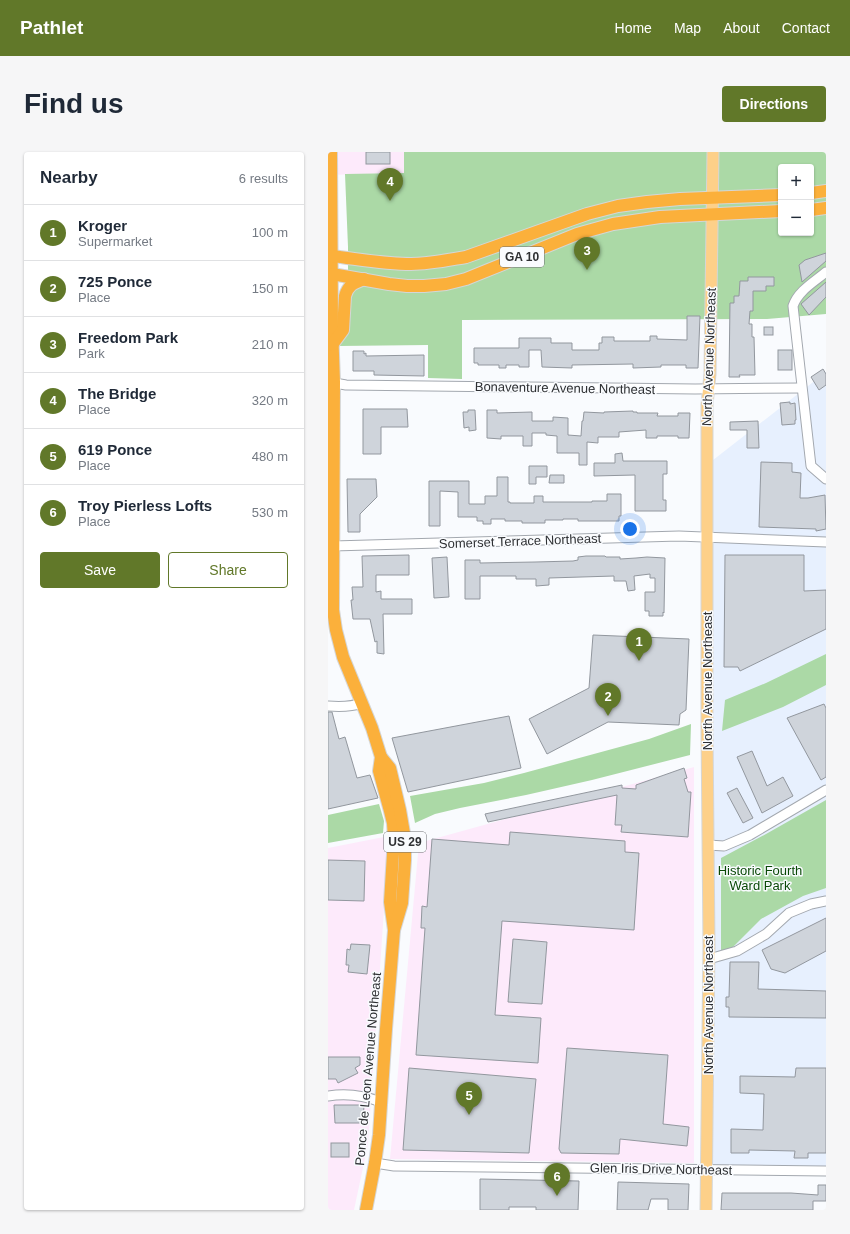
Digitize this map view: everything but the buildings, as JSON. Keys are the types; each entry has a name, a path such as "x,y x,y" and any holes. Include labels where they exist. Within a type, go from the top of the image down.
{"highway":[{"name":"Ponce de Leon Avenue Northeast","path":"331,152 333,610 343,657 372,728 381,757 380,771 393,823 394,838 390,902 394,930 379,1135 366,1210"},
{"path":"814,193 826,191"},
{"name":"GA 10","path":"332,256 389,264 412,264 445,261 466,257 572,219 618,206 647,202 778,194"},
{"path":"814,210 826,208"},
{"name":"GA 10","path":"332,274 407,286 446,284 466,279 577,234 627,221 660,217 778,211"},
{"path":"332,345 343,330 345,296 347,291 355,282 364,280"}],"main road":[{"name":"North Avenue Northeast","path":"706,1210 709,959 707,405 710,374 713,152"}],"street":[{"path":"826,272 802,292 795,300 793,306 801,388 811,466 826,479"},
{"name":"Bonaventure Avenue Northeast","path":"331,382 351,385 694,389 801,388"},
{"name":"Somerset Terrace Northeast","path":"333,546 679,536 826,542"},
{"path":"328,706 344,707 362,703"},
{"path":"708,845 724,846 750,835 826,790"},
{"path":"709,959 737,951 766,934 789,913 811,904 826,901"},
{"path":"328,1096 341,1094 357,1095 370,1097 381,1102"},
{"name":"Glen Iris Drive Northeast","path":"375,1163 394,1166 826,1171"}],"shaded area":[{"path":"328,152 404,152 404,173 328,175"},
{"path":"826,372 826,1173 706,1174 708,464"},
{"path":"694,767 694,1163 390,1159 419,843"},
{"path":"389,836 368,1144 354,1210 328,1210 328,848"}],"green space":[{"path":"404,152 826,152 826,314 767,319 462,320 462,379 428,378 428,345 338,346 348,294 345,174 404,173"},
{"path":"826,654 826,685 783,707 722,731 725,700 766,683"},
{"path":"691,724 690,755 592,780 435,814 415,823 410,796 484,783 524,773 649,739"},
{"name":"Historic Fourth Ward Park","path":"826,800 826,888 803,896 761,919 721,959 721,858"},
{"path":"379,804 384,821 383,833 328,843 328,815"}],"place":[{"name":"The Bridge","path":"390,201"},
{"name":"Freedom Park","path":"587,270"},
{"name":"Kroger","path":"639,661"},
{"name":"725 Ponce","path":"608,716"},
{"name":"619 Ponce","path":"469,1115"},
{"name":"Troy Pierless Lofts","path":"557,1196"}]}
